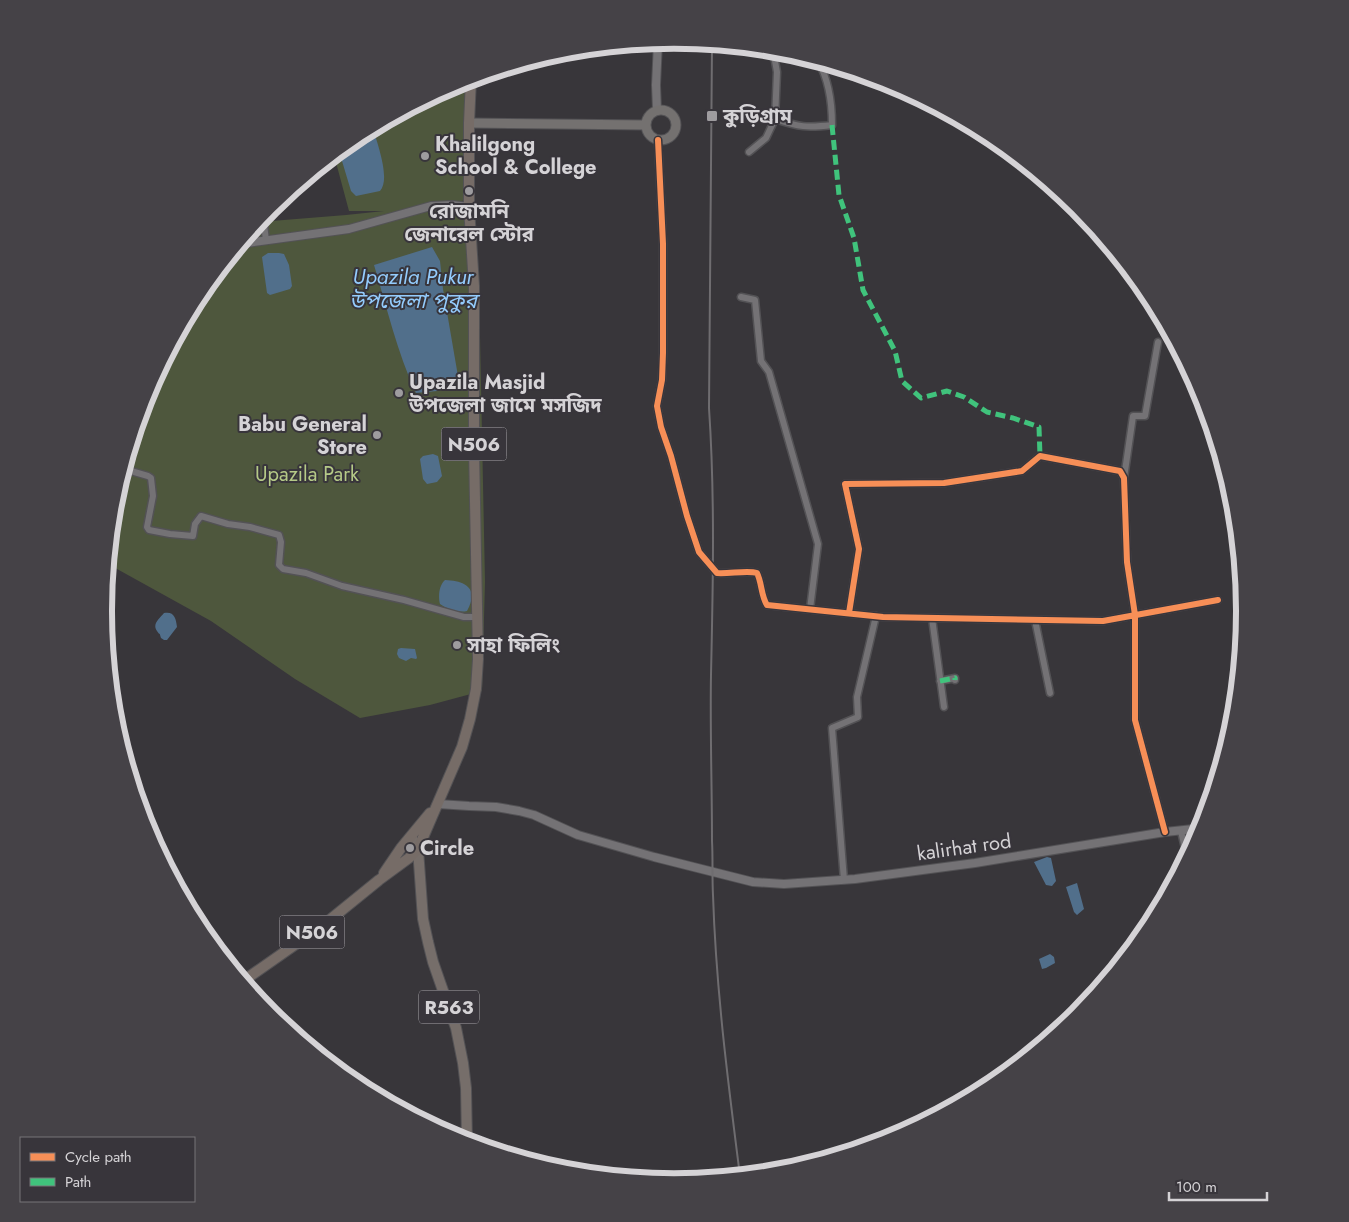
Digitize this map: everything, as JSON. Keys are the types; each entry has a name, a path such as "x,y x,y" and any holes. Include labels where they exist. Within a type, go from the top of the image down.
{"highway":[{"name":"N506","path":"248,977 326,922 418,849 462,747 470,719 476,688 478,659 474,439 474,286 469,207 471,88"},
{"name":"N506","path":"379,880 401,848 438,804"}],"main road":[{"path":"662,109 671,113 676,127 672,136 658,140 650,134 646,125 649,116 662,109"},
{"path":"469,123 646,125"},
{"name":"R563","path":"411,836 418,849 424,919 428,942 456,1028 465,1075 467,1133"},
{"name":"R563","path":"401,848 420,874"}],"street":[{"path":"657,110 658,49"},
{"path":"749,152 766,138 775,119 777,72 775,58"},
{"path":"775,119 796,126 832,125 829,87 821,68"},
{"path":"658,140 663,244 663,354 662,380 657,406 661,427 699,552 717,573 757,573 760,578 766,605 876,616 1103,621 1218,600"},
{"path":"250,242 349,229 432,206 452,205 469,207"},
{"path":"264,227 266,240"},
{"path":"741,296 755,300 761,360 770,372 818,544 810,609"},
{"path":"1158,342 1145,416 1133,416 1124,478 1127,562 1136,615 1135,720 1165,832"},
{"path":"849,613 859,549 845,484 944,483 1022,471 1040,456 1120,471 1124,478"},
{"path":"130,471 151,478 153,496 146,527 149,530 193,536 195,524 201,516 228,524 270,532 279,535 281,542 279,565 283,568 306,573 342,586 404,600 464,617 478,617"},
{"path":"844,880 832,728 858,717 857,697 876,616"},
{"path":"932,618 944,707"},
{"path":"1035,620 1050,693"},
{"path":"940,681 955,678 955,680"},
{"name":"kalirhat rod","path":"438,804 496,807 526,813 548,821 578,836 753,882 784,884 844,880 975,863 1165,832 1192,829"},
{"path":"1181,831 1185,847"}],"green space":[{"name":"Upazila Park","path":"464,90 469,90 475,185 473,199 414,209 475,214 479,286 485,582 482,691 430,705 360,718 295,679 211,621 114,567 123,501 131,465 142,430 170,362 207,299 252,240 269,221 384,211 349,211 336,162 393,124"}],"water":[{"path":"375,136 384,170 383,185 380,191 356,196 351,191 341,159"},
{"name":"Upazila Pukur উপজেলা পুকুর","path":"432,247 440,261 459,382 437,391 416,393 398,346 374,265"},
{"path":"268,253 284,254 289,265 292,286 290,289 270,295 267,293 262,257"},
{"path":"433,454 438,456 442,476 437,482 427,484 423,479 420,459 423,456"},
{"path":"445,580 465,584 469,588 472,597 467,611 453,610 440,604 439,591"},
{"path":"164,613 170,613 174,616 177,627 167,640 161,638 155,626"},
{"path":"398,649 415,649 417,658 411,658 406,661 399,658 397,654"},
{"path":"1047,857 1051,858 1056,881 1052,886 1046,885 1034,862"},
{"path":"1077,883 1084,909 1077,915 1074,912 1066,887"},
{"path":"1050,954 1054,957 1055,963 1042,969 1039,959"}],"railway":[{"path":"712,50 709,408 713,508 711,716 713,888 720,1000 739,1169"}],"marked path":[{"path":"832,125 839,195 854,238 863,290 895,351 902,381 921,398 947,391 964,397 987,412 1039,427 1040,456"},
{"path":"940,681 955,678 955,680"}],"cycle path":[{"path":"658,140 663,244 663,353 662,380 657,406 661,427 699,552 717,573 757,573 767,605 883,617 1103,621 1218,600"},
{"path":"849,613 859,549 845,484 944,483 1022,471 1040,456 1120,471 1124,478 1127,562 1135,615 1135,720 1165,832"}],"place":[{"name":"কুড়িগ্রাম","path":"712,116"},
{"name":"Khalilgong School & College","path":"425,156"},
{"name":"রোজামনি জেনারেল স্টোর","path":"469,191"},
{"name":"Upazila Masjid উপজেলা জামে মসজিদ","path":"399,393"},
{"name":"Babu General Store","path":"377,435"},
{"name":"সাহা ফিলিং","path":"457,645"},
{"name":"Circle","path":"410,848"}]}
